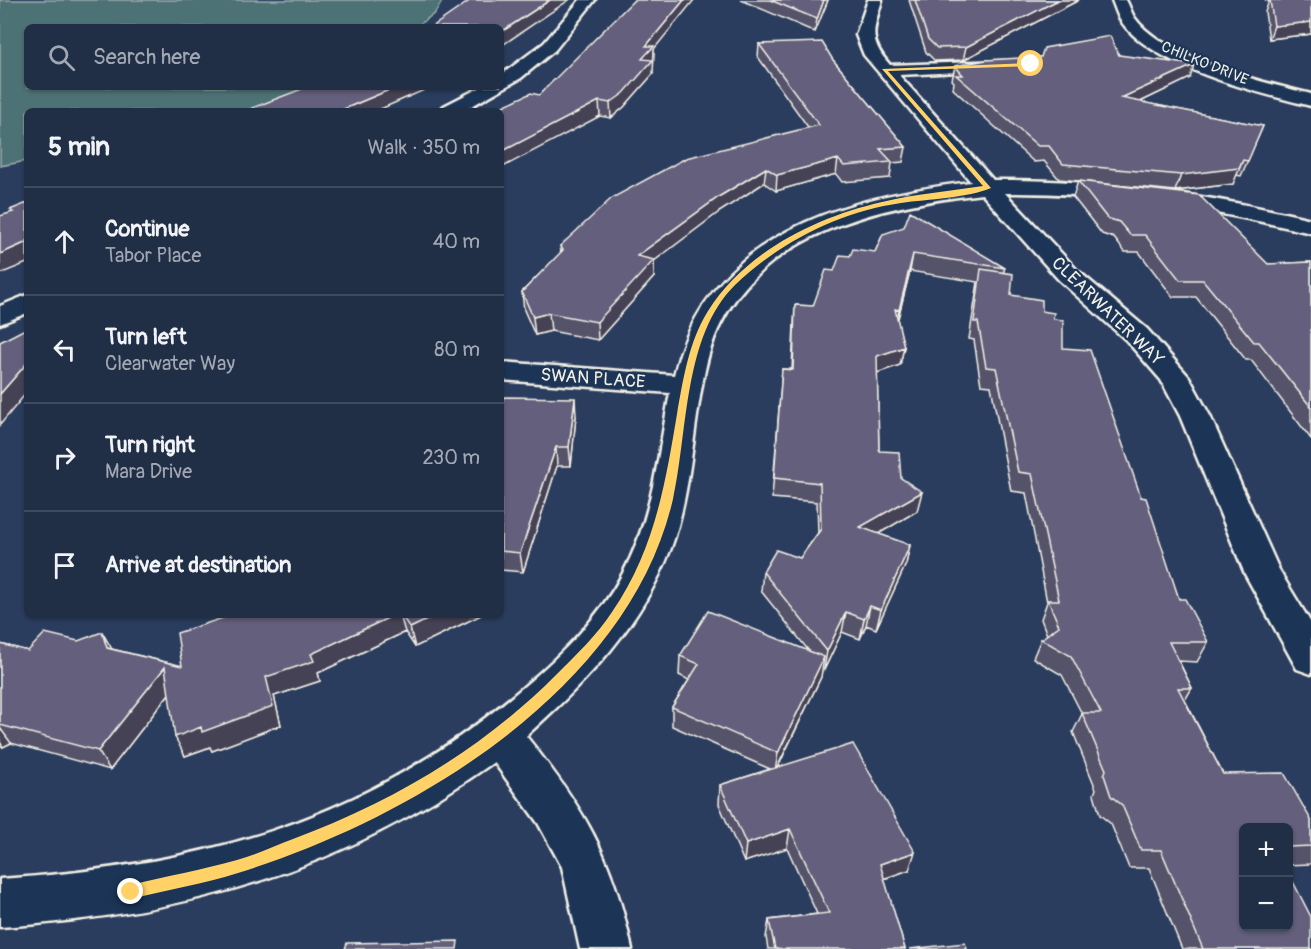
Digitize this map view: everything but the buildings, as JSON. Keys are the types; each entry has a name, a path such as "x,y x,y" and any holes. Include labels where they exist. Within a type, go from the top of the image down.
{"street":[{"path":"504,81 533,63 557,42 588,0"},
{"name":"CLEARWATER WAY","path":"875,0 865,29 864,40 884,70 1068,275 1143,341 1174,377 1196,416 1268,584 1311,658"},
{"name":"CHILKO DRIVE","path":"1119,0 1123,15 1132,26 1172,52 1231,76 1311,100"},
{"path":"884,70 1019,64"},
{"path":"455,108 489,90"},
{"path":"0,903 49,901 131,892 238,867 297,846 388,805 428,784 499,735 531,708 592,646 616,615 649,557 668,500 686,385 704,328 720,298 740,275 772,249 818,225 859,210 908,198 988,188 1050,187 1129,192 1216,205 1311,225"},
{"path":"0,316 24,304"},
{"name":"SWAN PLACE","path":"504,371 686,385"},
{"path":"499,735 564,822 583,858 598,906 606,949"}],"green space":[{"path":"0,0 443,0 435,13 420,24 24,24 24,90 305,90 255,108 24,108 24,162 0,166"}],"route":[{"path":"131,892 238,867 347,825 428,784 499,735 531,708 592,646 616,615 649,557 668,500 686,385 696,346 710,313 729,286 772,249 827,222 882,204 922,196 988,188 884,70 1031,64"}]}
